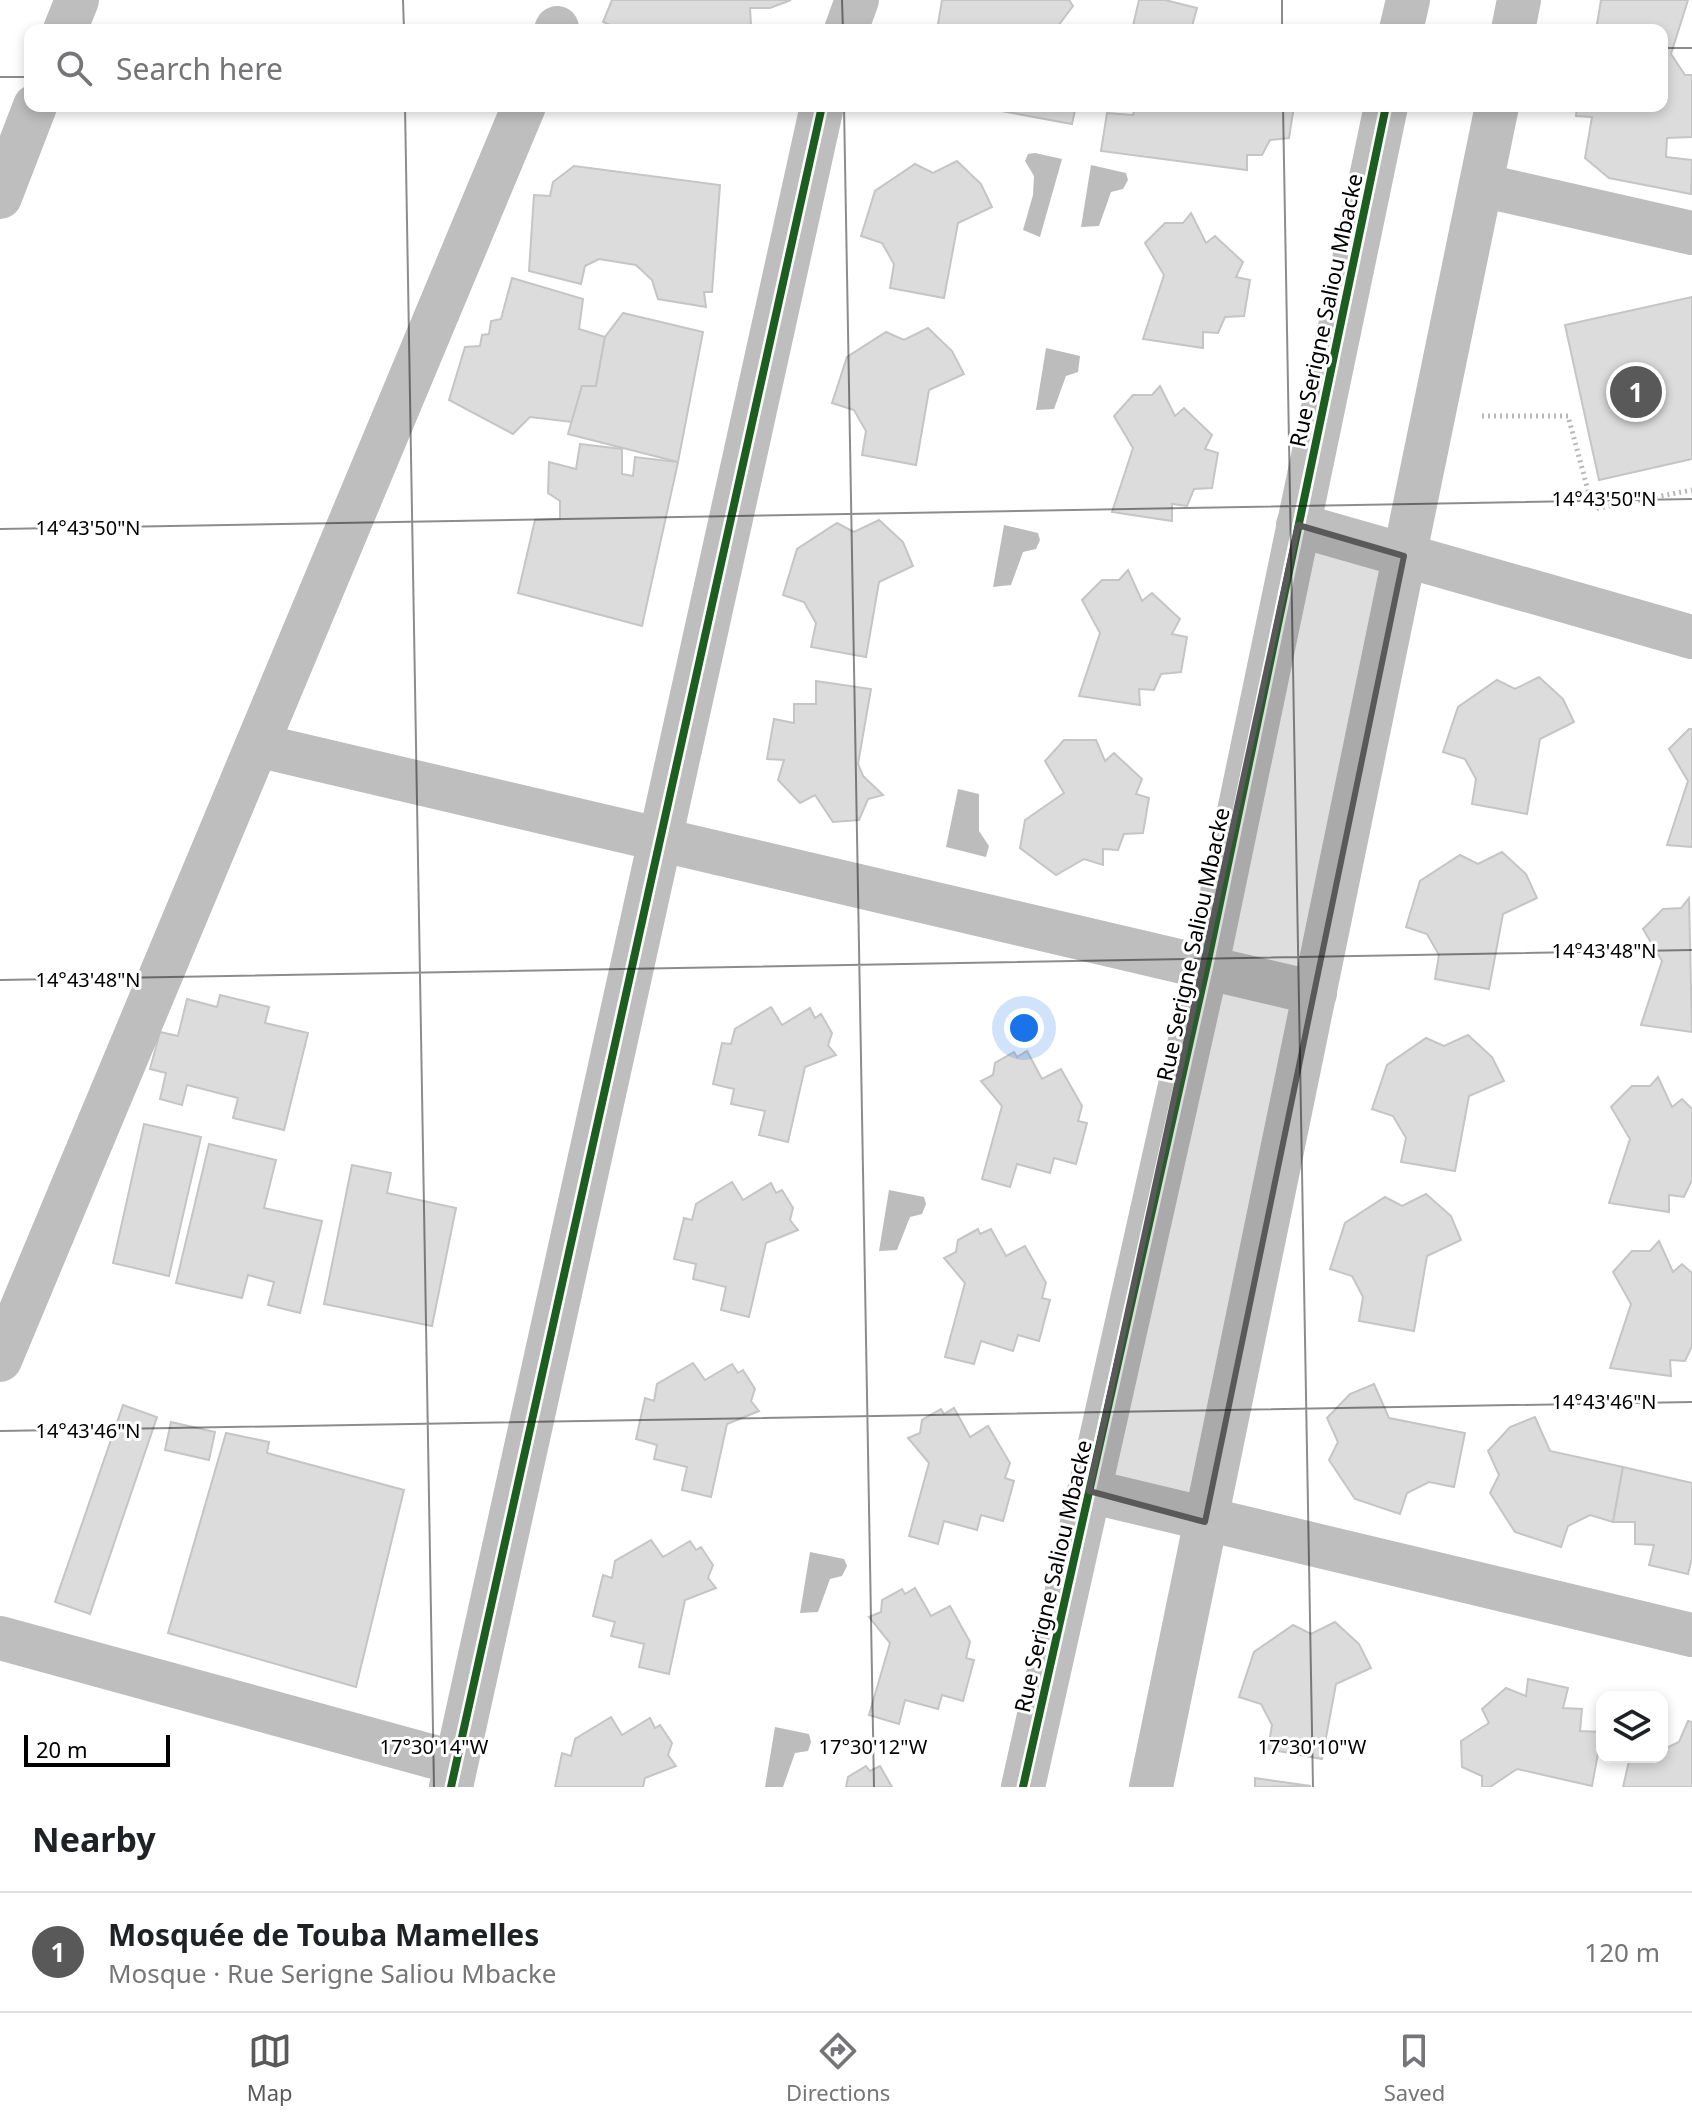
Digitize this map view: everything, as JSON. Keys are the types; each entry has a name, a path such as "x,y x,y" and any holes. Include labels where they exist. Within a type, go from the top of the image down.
{"street":[{"path":"67,24 77,0"},
{"path":"848,24 857,0"},
{"path":"1402,24 1408,0"},
{"path":"1514,24 1519,0"},
{"path":"0,197 33,112"},
{"path":"0,1360 521,112"},
{"path":"0,1638 453,1775 821,112"},
{"name":"Rue Serigne Saliou Mbacke","path":"1023,1787 1207,965 1385,112"},
{"path":"1151,1787 1496,112"},
{"path":"1481,185 1692,233"},
{"path":"1298,525 1692,637"},
{"path":"257,745 660,842 1207,965 1315,993"},
{"path":"1089,1491 1205,1522 1692,1635"}],"path":[{"path":"1435,409 1475,415 1568,416 1593,509 1692,490"}],"highlighted area":[{"path":"1298,525 1404,556 1205,1522 1089,1491"}],"shaded area":[{"path":"1028,154 1062,159 1040,237 1023,230 1033,195 1034,176 1025,161"},
{"path":"1091,165 1126,173 1128,180 1123,189 1111,192 1099,226 1081,227"},
{"path":"1046,348 1080,356 1078,372 1066,376 1054,409 1036,410"},
{"path":"1004,525 1038,533 1040,540 1036,549 1023,552 1011,585 993,587"},
{"path":"958,789 979,794 979,831 989,846 986,857 946,847"},
{"path":"889,1190 924,1197 926,1204 922,1214 910,1217 897,1250 879,1251"},
{"path":"810,1552 844,1559 847,1566 842,1576 830,1579 818,1612 800,1613"},
{"path":"775,1727 809,1734 811,1742 808,1751 795,1753 783,1787 765,1787"}],"building":[{"path":"612,0 791,0 770,8 750,8 751,24 603,22"},
{"path":"942,0 1069,0 1073,6 1060,24 938,24"},
{"path":"1139,0 1165,0 1197,8 1193,24 1133,24"},
{"path":"1601,0 1688,0 1671,54 1685,75 1692,75 1692,137 1667,138 1666,157 1692,160 1691,194 1609,178 1585,158 1592,117 1576,116 1576,112 1668,112 1668,24 1597,24"},
{"path":"1007,112 1075,112 1072,124"},
{"path":"1134,112 1293,112 1289,138 1270,140 1262,155 1247,155 1247,170 1101,151 1107,113 1133,115"},
{"path":"957,161 981,184 992,207 958,223 944,298 890,288 894,264 882,243 861,236 875,191 915,164 933,173"},
{"path":"574,166 720,185 712,292 704,292 706,307 658,299 652,280 636,265 599,259 585,266 581,284 529,271 534,195 550,196 553,182"},
{"path":"1191,213 1206,243 1215,236 1243,262 1236,277 1250,280 1244,316 1225,317 1218,333 1203,332 1203,348 1143,339 1164,275 1145,243 1165,223 1183,223"},
{"path":"512,278 583,299 579,329 605,337 596,386 582,386 572,422 530,417 513,434 449,400 465,347 480,346 482,335 489,334 491,321 501,319"},
{"path":"1692,297 1692,459 1599,480 1565,325"},
{"path":"623,313 703,332 678,462 568,434 582,386 596,386 605,337"},
{"path":"928,328 952,351 964,374 929,390 916,465 862,455 866,431 854,410 832,403 847,357 886,332 904,340"},
{"path":"1160,386 1175,416 1184,408 1212,435 1205,449 1218,453 1212,488 1194,489 1187,506 1172,504 1172,521 1112,512 1133,448 1114,416 1133,395 1152,395"},
{"path":"580,444 622,449 622,474 633,476 635,457 678,462 642,626 518,593 535,520 560,519 560,501 548,493 549,462 576,469"},
{"path":"879,520 903,542 913,566 879,582 866,657 811,647 816,623 804,602 783,595 797,549 837,523 854,532"},
{"path":"1128,570 1142,601 1152,593 1180,619 1172,634 1187,637 1181,672 1161,674 1154,690 1139,689 1140,705 1079,696 1100,633 1082,600 1102,580 1119,580"},
{"path":"1539,677 1563,699 1574,722 1540,739 1527,814 1472,804 1476,779 1465,759 1443,752 1458,707 1497,680 1515,689"},
{"path":"816,681 871,689 858,764 863,776 883,795 868,799 859,820 833,822 815,795 800,803 778,780 784,760 767,759 774,719 794,723 794,704 816,704"},
{"path":"1692,729 1692,847 1667,845 1688,781 1669,749"},
{"path":"1064,740 1096,740 1105,761 1114,753 1142,779 1136,794 1149,798 1143,833 1124,834 1118,850 1103,849 1103,865 1084,859 1056,875 1020,848 1025,820 1064,793 1045,761"},
{"path":"1502,852 1526,874 1537,898 1503,914 1489,989 1435,979 1439,955 1427,934 1406,927 1420,881 1460,855 1478,864"},
{"path":"1689,898 1692,1032 1641,1025 1662,961 1643,929 1663,909 1681,908"},
{"path":"220,995 269,1007 265,1023 308,1033 284,1130 233,1118 238,1098 187,1085 182,1105 160,1099 166,1073 150,1069 160,1032 178,1036 187,999 217,1007"},
{"path":"771,1007 782,1025 810,1008 815,1018 821,1014 832,1033 828,1045 836,1055 805,1067 788,1142 759,1135 765,1111 731,1104 734,1089 713,1084 722,1043 731,1044 735,1029"},
{"path":"1468,1035 1492,1057 1504,1081 1469,1096 1455,1171 1401,1162 1406,1138 1393,1116 1372,1109 1387,1065 1426,1038 1444,1046"},
{"path":"1027,1051 1042,1079 1061,1069 1082,1106 1078,1121 1087,1123 1076,1164 1054,1158 1050,1173 1017,1164 1010,1187 982,1179 1002,1106 981,1081 993,1075 995,1063 1014,1052 1017,1057"},
{"path":"1658,1077 1672,1107 1682,1099 1692,1109 1692,1180 1684,1197 1669,1195 1669,1212 1609,1203 1630,1139 1611,1107 1632,1086 1650,1086"},
{"path":"144,1124 201,1137 169,1276 113,1263"},
{"path":"209,1144 276,1160 264,1208 322,1221 300,1313 268,1305 274,1282 248,1275 242,1298 176,1283"},
{"path":"352,1165 391,1173 387,1193 456,1208 432,1326 324,1304"},
{"path":"732,1182 743,1200 771,1183 776,1193 782,1190 793,1208 790,1220 798,1230 766,1243 749,1317 721,1310 726,1287 693,1279 696,1264 674,1259 684,1218 692,1220 696,1204"},
{"path":"1426,1194 1451,1216 1461,1240 1427,1256 1414,1331 1359,1321 1363,1297 1352,1276 1330,1269 1345,1223 1385,1197 1402,1206"},
{"path":"978,1229 980,1234 991,1229 1006,1256 1025,1246 1046,1283 1042,1298 1050,1300 1039,1341 1018,1335 1013,1351 981,1341 974,1364 945,1357 965,1283 944,1258 956,1252 958,1240"},
{"path":"1659,1241 1673,1272 1682,1264 1692,1273 1692,1346 1685,1361 1670,1360 1671,1376 1610,1368 1631,1304 1613,1272 1632,1251 1650,1251"},
{"path":"693,1363 705,1380 732,1364 738,1373 743,1370 755,1389 751,1401 759,1411 727,1424 711,1497 682,1490 687,1467 654,1459 657,1445 636,1439 645,1398 654,1401 657,1384"},
{"path":"1374,1384 1389,1418 1465,1433 1454,1487 1429,1482 1407,1493 1400,1514 1355,1499 1329,1460 1338,1442 1327,1418 1350,1394"},
{"path":"123,1405 157,1417 90,1614 55,1602"},
{"path":"954,1408 970,1437 988,1426 1010,1463 1005,1478 1014,1481 1003,1521 981,1515 977,1530 944,1521 938,1544 909,1536 929,1463 908,1438 920,1433 922,1420 941,1409 944,1414"},
{"path":"1535,1417 1550,1451 1623,1467 1613,1522 1590,1515 1568,1526 1561,1547 1515,1532 1490,1493 1499,1475 1488,1451 1510,1427"},
{"path":"171,1422 215,1432 209,1460 165,1450"},
{"path":"226,1433 269,1442 267,1453 404,1490 356,1687 168,1633"},
{"path":"1623,1467 1692,1483 1692,1558 1688,1574 1649,1565 1654,1545 1635,1544 1635,1522 1613,1522"},
{"path":"651,1540 663,1557 690,1541 696,1550 701,1547 713,1565 708,1578 716,1588 685,1600 669,1674 639,1667 644,1644 611,1636 615,1622 593,1616 603,1575 612,1578 615,1561"},
{"path":"915,1588 931,1616 950,1606 970,1642 966,1658 974,1660 963,1701 942,1695 938,1709 905,1700 899,1724 869,1715 890,1643 869,1617 881,1612 882,1600 902,1589 905,1594"},
{"path":"1335,1622 1359,1644 1371,1668 1336,1684 1322,1759 1268,1749 1272,1725 1261,1704 1239,1697 1254,1652 1293,1625 1311,1634"},
{"path":"1528,1679 1568,1688 1563,1708 1582,1709 1580,1731 1596,1732 1596,1763 1592,1786 1517,1769 1490,1787 1482,1787 1482,1776 1462,1767 1461,1741 1489,1723 1482,1709 1506,1688 1526,1696"},
{"path":"611,1717 622,1735 650,1718 655,1728 660,1725 672,1743 668,1755 676,1766 645,1778 643,1787 555,1787 562,1753 571,1756 575,1739"},
{"path":"1688,1721 1692,1722 1692,1787 1623,1787 1629,1763 1668,1763 1668,1747 1679,1742"},
{"path":"866,1766 870,1771 880,1766 892,1787 846,1787 848,1777"},
{"path":"1255,1778 1311,1786 1255,1787"}],"cycle path":[{"path":"451,1787 821,112"},
{"path":"1023,1787 1207,965 1385,112"}],"place":[{"name":"Mosquée de Touba Mamelles","path":"1636,392"}]}
